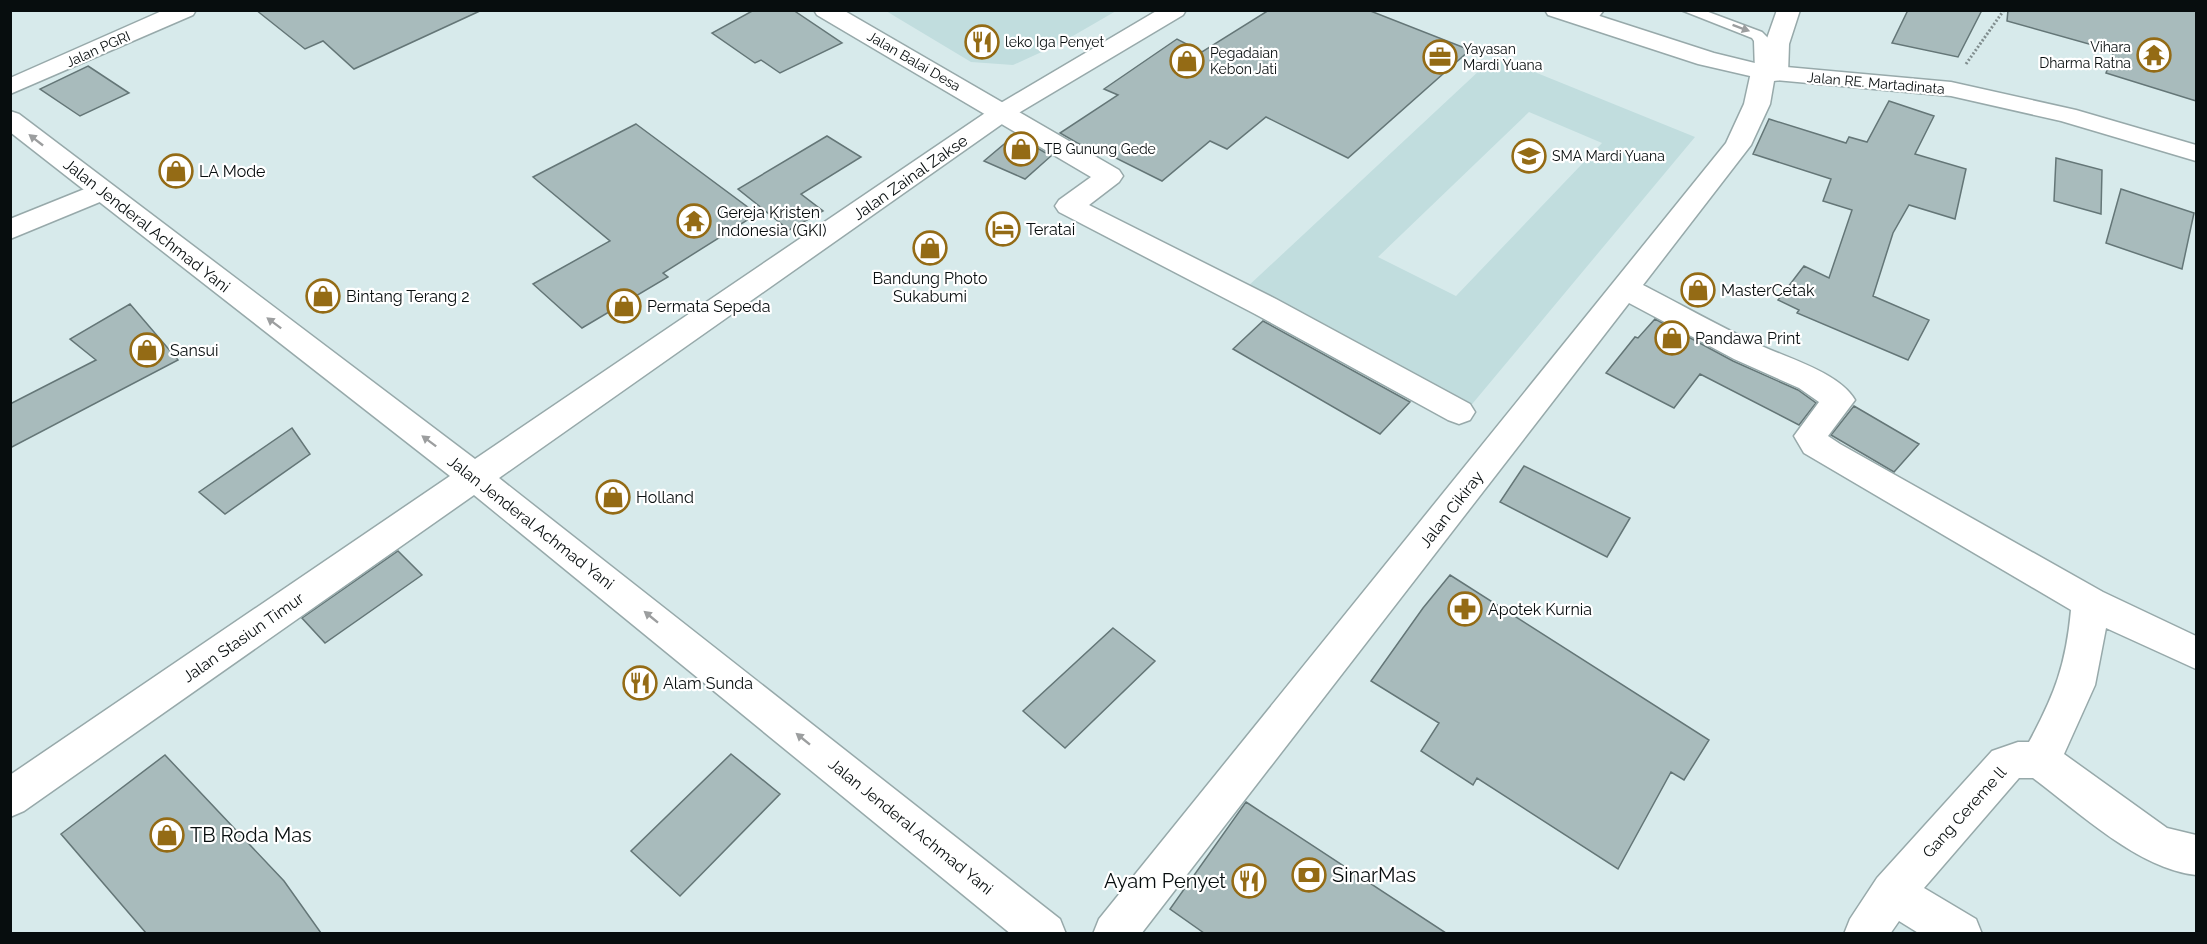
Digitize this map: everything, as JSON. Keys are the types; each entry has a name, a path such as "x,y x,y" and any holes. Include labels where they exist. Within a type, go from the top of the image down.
{"street":[{"name":"Jalan PGRI","path":"10,87 185,10"},
{"name":"Jalan Balai Desa","path":"825,10 1110,176 1069,206 1306,327 1459,412"},
{"name":"Jalan Zainal Zakse","path":"475,477 1003,112 1175,10"},
{"name":"Jalan RE. Martadinata","path":"1556,10 1592,16 1707,60 1770,73 1951,89 2067,115 2196,153"},
{"name":"Jalan Cikiray","path":"1114,933 1738,146 1770,73 1789,10"},
{"name":"Jalan Jenderal Achmad Yani","path":"10,119 475,477 1045,933"},
{"path":"10,230 102,191"},
{"path":"1624,288 1745,351 1810,380 1839,400 1810,436 1815,444 2090,603 2196,653"},
{"name":"Jalan Stasiun Timur","path":"10,798 475,477"},
{"path":"2090,603 2085,650 2079,676 2066,711 2040,760 2154,842 2171,851 2196,855"},
{"name":"Gang Cereme ll","path":"1865,933 1892,893 2006,764 2018,760 2040,760"},
{"path":"1892,893 1961,933"}],"lane":[{"path":"1688,10 1757,35 1762,40 1770,73"}],"path":[{"path":"1951,89 1968,59 2004,10"}],"shaded area":[{"path":"886,11 1116,11 1059,44 1013,65 971,62"},
{"path":"1495,56 1695,137 1468,409 1245,289","holes":["1529,112 1602,143 1456,296 1378,257"]}],"building":[{"path":"256,10 482,10 354,69 323,41 305,49"},
{"path":"754,10 793,10 842,43 780,73 761,60 755,63 712,33"},
{"path":"1269,10 1368,10 1470,50 1348,158 1266,117 1227,149 1210,141 1162,181 1104,152 1098,155 1060,133 1118,95 1104,89 1177,39 1202,52"},
{"path":"1908,10 1982,10 1958,57 1892,43"},
{"path":"2008,10 2196,10 2196,101 2106,73 2114,51 2007,21"},
{"path":"88,66 129,93 80,116 40,89"},
{"path":"1889,101 1934,116 1915,154 1966,169 1955,219 1909,205 1893,233 1873,296 1929,320 1908,360 1797,313 1799,310 1778,300 1804,266 1829,278 1852,210 1823,201 1831,179 1753,154 1769,119 1846,143 1849,137 1867,142"},
{"path":"636,124 757,214 663,273 668,277 582,328 533,284 610,241 533,177"},
{"path":"1015,135 1051,156 1025,179 984,161"},
{"path":"827,136 861,157 801,194 823,211 789,230 738,189"},
{"path":"2056,158 2102,170 2101,214 2054,201"},
{"path":"2121,189 2194,213 2182,269 2106,243"},
{"path":"130,304 178,360 10,448 10,404 96,360 70,339"},
{"path":"1655,319 1733,361 1798,390 1816,403 1799,425 1700,374 1674,408 1606,373 1635,337 1638,338"},
{"path":"1263,321 1410,402 1380,434 1233,349"},
{"path":"1854,406 1919,444 1894,472 1831,435"},
{"path":"292,428 310,454 225,514 199,492"},
{"path":"1524,466 1630,518 1607,557 1500,502"},
{"path":"398,551 422,575 325,643 302,618"},
{"path":"1450,575 1709,740 1684,780 1671,772 1618,869 1477,778 1473,785 1421,751 1439,723 1371,681 1423,608"},
{"path":"1113,628 1155,661 1065,748 1023,711"},
{"path":"731,754 780,794 680,896 631,851"},
{"path":"165,755 284,881 321,933 146,933 61,834"},
{"path":"1246,802 1446,933 1204,933 1170,909"}],"place":[{"name":"leko Iga Penyet","path":"982,42"},
{"name":"Vihara Dharma Ratna","path":"2154,55"},
{"name":"Yayasan Mardi Yuana","path":"1440,57"},
{"name":"Pegadaian Kebon Jati","path":"1187,61"},
{"name":"TB Gunung Gede","path":"1021,149"},
{"name":"SMA Mardi Yuana","path":"1529,156"},
{"name":"LA Mode","path":"176,171"},
{"name":"Gereja Kristen Indonesia (GKI)","path":"694,221"},
{"name":"Teratai","path":"1003,229"},
{"name":"Bandung Photo Sukabumi","path":"930,248"},
{"name":"MasterCetak","path":"1698,290"},
{"name":"Bintang Terang 2","path":"323,296"},
{"name":"Permata Sepeda","path":"624,306"},
{"name":"Pandawa Print","path":"1672,338"},
{"name":"Sansui","path":"147,350"},
{"name":"Holland","path":"613,497"},
{"name":"Apotek Kurnia","path":"1465,609"},
{"name":"Alam Sunda","path":"640,683"},
{"name":"TB Roda Mas","path":"167,835"},
{"name":"SinarMas","path":"1309,875"},
{"name":"Ayam Penyet","path":"1249,881"}]}
